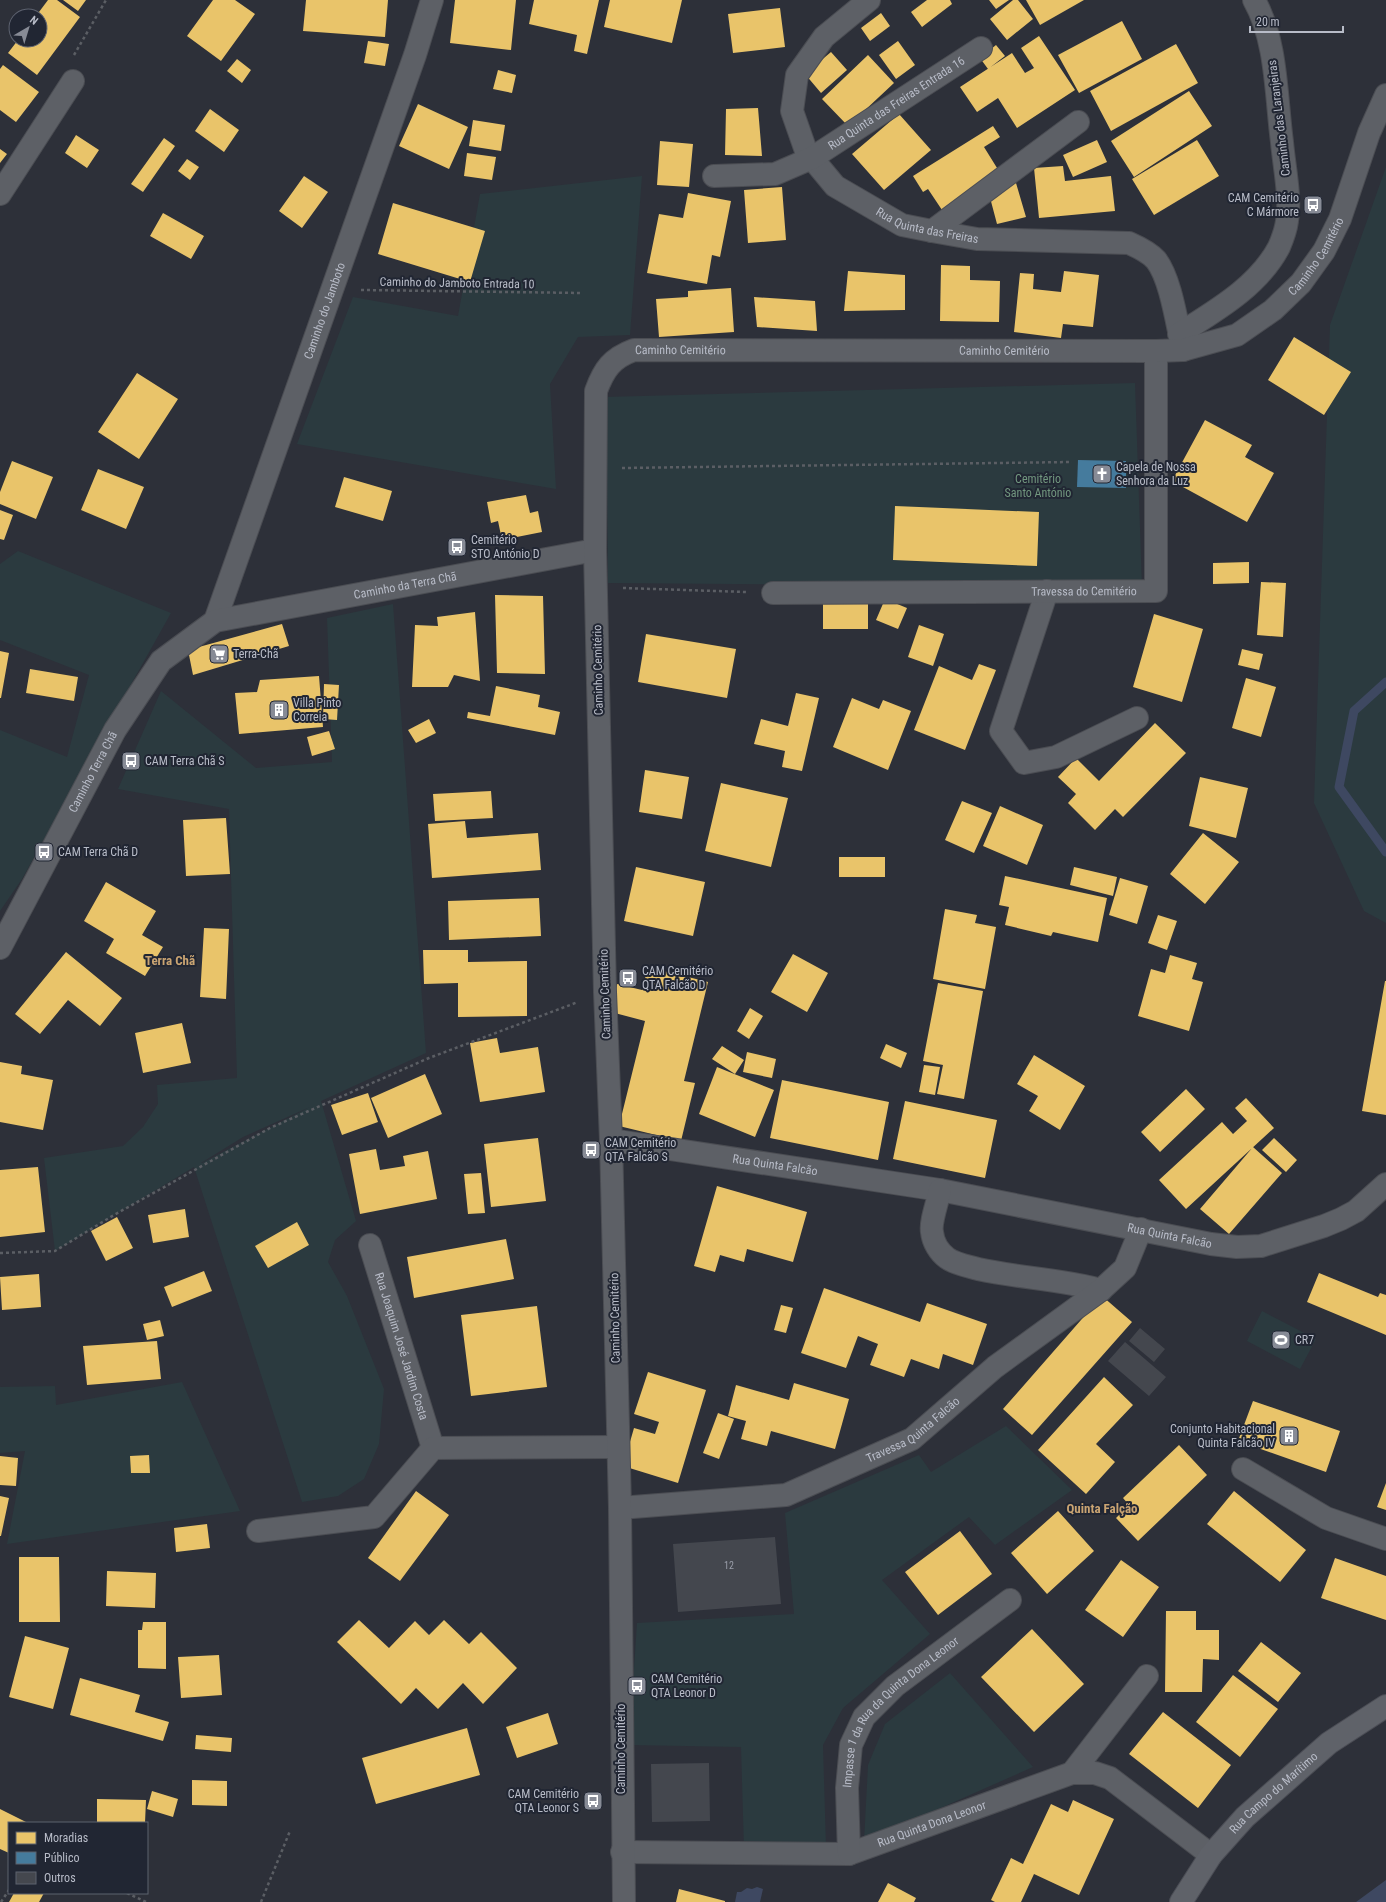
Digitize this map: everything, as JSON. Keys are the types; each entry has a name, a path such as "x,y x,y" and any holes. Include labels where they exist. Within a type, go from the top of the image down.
{"main road":[{"name":"Rua Campo do Marítimo","path":"1182,1902 1212,1854 1245,1817 1329,1743 1386,1706"}],"street":[{"name":"Caminho do Jamboto","path":"215,621 415,55 432,0"},
{"name":"Rua Quinta das Freiras","path":"869,0 824,37 797,75 792,111 806,151 834,186 902,225 932,231 977,239 1130,243 1143,250 1156,260 1166,279 1181,342"},
{"name":"Caminho das Laranjeiras","path":"1181,342 1231,300 1264,268 1279,247 1287,221 1287,186 1271,46 1260,11 1254,0"},
{"name":"Rua Quinta das Freiras Entrada 16","path":"714,176 775,174 812,158 981,48"},
{"path":"0,194 70,86"},
{"name":"Caminho Cemitério","path":"624,1902 622,1852 620,1508 617,1447 611,1140 605,992 595,550 596,391 602,376 613,361 623,354 634,350 1156,351 1181,342 1237,335 1273,310 1301,283 1324,251 1340,219 1369,133 1386,95"},
{"path":"932,231 1078,122"},
{"name":"Travessa do Cemitério","path":"773,593 1156,591 1156,351"},
{"name":"Caminho da Terra Chã","path":"215,621 595,550"},
{"path":"1047,591 1001,730 1024,763 1056,757 1137,718"},
{"name":"Caminho Terra Chã","path":"0,948 115,730 161,661 215,621"},
{"name":"Rua Quinta Falcão","path":"611,1140 940,1190 1211,1244 1237,1247 1260,1246 1341,1219 1356,1211 1386,1184"},
{"path":"940,1190 932,1230 938,1248 947,1258 964,1265 992,1272 1045,1281 1077,1284 1102,1290"},
{"name":"Travessa Quinta Falcão","path":"620,1508 786,1495 912,1439 995,1367 1102,1290 1125,1268 1141,1229"},
{"name":"Rua Joaquim José Jardim Costa","path":"370,1245 433,1448"},
{"path":"258,1531 374,1517 433,1448 617,1447"},
{"path":"1243,1469 1326,1518 1386,1538"},
{"name":"Impasse 1 da Rua da Quinta Dona Leonor","path":"849,1854 847,1788 851,1745 864,1717 895,1686 1010,1600"},
{"path":"1072,1773 1147,1676"},
{"name":"Rua Quinta Dona Leonor","path":"622,1852 849,1854 1072,1773 1095,1773 1110,1778 1212,1854"}],"path":[{"path":"70,86 60,84 78,47 106,0"},
{"name":"Caminho do Jamboto Entrada 10","path":"332,290 581,293"},
{"path":"595,468 1072,462"},
{"path":"596,587 773,593"},
{"path":"0,1253 55,1251 114,1215 270,1128 429,1058 605,992"},
{"path":"261,1902 290,1831"},
{"path":"0,1902 8,1891"},
{"path":"130,1894 146,1902"}],"green space":[{"path":"1386,167 1386,923 1364,911 1314,803 1330,325"},
{"path":"642,176 630,335 578,337 550,384 556,489 297,444 353,297 458,316 480,194"},
{"name":"Cemitério Santo António","path":"1135,383 1142,587 608,583 607,468 604,397"},
{"path":"18,551 171,613 22,879 0,911 0,730 67,757 89,675 0,640 0,564"},
{"path":"393,604 426,1053 321,1101 356,1221 335,1240 328,1262 347,1296 384,1389 379,1444 364,1479 338,1496 302,1502 194,1167 55,1251 44,1158 123,1146 143,1127 158,1104 157,1085 237,1078 229,809 118,789 161,691 256,768 332,762 327,618","holes":["310,1107 202,1163 243,1137"]},
{"name":"CR7","path":"1262,1311 1316,1339 1300,1369 1247,1341"},
{"path":"182,1382 240,1511 7,1544 25,1451 0,1453 0,1387 55,1386 56,1405"},
{"path":"1006,1426 1072,1490 995,1545 969,1517 882,1580 930,1634 843,1708 823,1745 826,1847 744,1849 741,1747 629,1745 637,1623 794,1614 785,1513 919,1455 931,1472"},
{"path":"950,1673 1033,1767 864,1842 868,1765 885,1724"}],"water":[{"path":"1386,1880 1386,1902 1356,1902"},
{"path":"757,1887 763,1889 760,1902 735,1902 737,1892 741,1892 747,1888 752,1889"}],"building: Moradias":[{"path":"48,0 57,0 80,17 37,75 8,53 12,48 48,48 48,8 42,8"},
{"path":"63,0 86,0 78,11"},
{"path":"213,0 235,0 255,14 221,61 187,36"},
{"path":"306,0 388,0 385,37 303,31"},
{"path":"455,0 516,0 511,50 450,43"},
{"path":"534,0 599,0 587,54 574,51 577,35 529,24"},
{"path":"610,0 682,0 672,43 604,27"},
{"path":"927,0 950,0 952,4 922,27 911,12"},
{"path":"989,0 1009,0 996,9"},
{"path":"1013,0 1018,0 1033,19 1007,40 990,19"},
{"path":"1026,0 1084,0 1040,25"},
{"path":"780,8 785,47 733,53 728,14"},
{"path":"881,13 890,26 870,41 861,28"},
{"path":"1122,21 1142,59 1079,93 1058,55"},
{"path":"1039,36 1075,90 1017,128 998,98 977,112 960,87 1012,53 1025,73 1034,68 1021,48"},
{"path":"368,41 389,44 385,66 364,63"},
{"path":"898,41 915,65 896,79 879,55"},
{"path":"1176,44 1198,83 1111,131 1090,91"},
{"path":"996,45 1005,56 988,69 980,58"},
{"path":"831,52 847,70 821,93 805,74"},
{"path":"868,55 894,83 848,126 822,99"},
{"path":"237,59 251,70 242,83 227,71"},
{"path":"3,65 39,92 16,122 0,110 0,69"},
{"path":"498,70 516,75 512,93 493,89"},
{"path":"1189,91 1212,126 1134,177 1111,141"},
{"path":"418,104 468,127 449,169 399,146"},
{"path":"758,108 762,156 725,155 726,109"},
{"path":"210,109 239,130 224,152 195,131"},
{"path":"899,114 931,150 884,190 852,154"},
{"path":"473,120 505,125 501,151 469,146"},
{"path":"993,126 1000,137 984,147 1002,176 944,213 928,189 923,192 913,176"},
{"path":"76,135 99,150 87,168 65,153"},
{"path":"164,138 175,146 143,192 131,184"},
{"path":"1097,140 1107,162 1073,177 1063,155"},
{"path":"1197,140 1219,176 1154,215 1132,179"},
{"path":"660,141 693,144 689,187 657,185"},
{"path":"0,149 7,154 0,163"},
{"path":"467,153 496,157 492,180 464,176"},
{"path":"187,159 199,167 190,180 178,171"},
{"path":"1063,166 1065,181 1111,176 1115,211 1039,218 1034,168"},
{"path":"304,176 328,192 302,228 279,211"},
{"path":"1016,183 1026,217 997,224 988,190"},
{"path":"782,187 786,240 748,243 744,190"},
{"path":"688,193 731,201 720,257 712,255 707,284 647,273 659,214 683,218"},
{"path":"393,203 485,231 470,282 378,254"},
{"path":"163,213 204,236 191,259 150,236"},
{"path":"941,265 970,266 970,280 1000,281 999,322 940,321"},
{"path":"848,271 905,275 905,310 844,311"},
{"path":"1064,271 1099,275 1093,327 1063,324 1061,338 1014,332 1020,273 1034,274 1033,289 1061,292"},
{"path":"731,288 734,332 659,337 656,299 688,297 688,291"},
{"path":"754,297 815,301 817,331 757,327"},
{"path":"1294,337 1351,372 1324,415 1268,380"},
{"path":"137,373 178,399 139,459 98,432"},
{"path":"1205,420 1252,445 1245,457 1274,473 1247,522 1172,481"},
{"path":"12,461 53,477 36,519 0,504 0,492"},
{"path":"98,469 144,487 126,529 81,510"},
{"path":"344,477 392,491 383,521 335,507"},
{"path":"526,495 530,513 538,511 542,532 502,540 498,521 491,523 487,502"},
{"path":"895,506 1039,512 1037,566 893,560"},
{"path":"0,510 13,515 4,540 0,539"},
{"path":"1249,562 1249,583 1213,584 1213,563"},
{"path":"1261,582 1286,583 1283,637 1257,635"},
{"path":"495,595 543,596 545,674 497,673"},
{"path":"885,599 907,608 898,629 876,620"},
{"path":"823,603 868,603 868,629 823,629"},
{"path":"475,612 480,681 454,675 448,687 412,687 415,625 438,626 437,617"},
{"path":"1154,614 1203,629 1182,702 1133,687"},
{"path":"282,624 289,646 193,675 188,650"},
{"path":"919,625 944,634 933,666 908,657"},
{"path":"646,634 736,649 727,698 638,682"},
{"path":"1242,649 1263,654 1259,670 1238,665"},
{"path":"0,651 9,653 1,698 0,698"},
{"path":"979,664 996,670 965,750 914,730 939,666 972,680"},
{"path":"30,669 78,677 74,701 26,693"},
{"name":"Villa Pinto Correia","path":"319,676 323,727 239,734 235,693 257,692 260,680"},
{"path":"1246,678 1276,687 1261,737 1232,728"},
{"path":"324,684 339,685 337,720 323,719"},
{"path":"496,686 540,695 538,707 560,712 555,735 467,718 468,712 490,716"},
{"path":"796,693 819,698 802,771 782,767 785,751 754,744 761,719 788,726"},
{"path":"852,698 879,709 883,700 911,711 888,770 833,747"},
{"path":"429,719 436,733 416,743 408,730"},
{"path":"1155,723 1186,753 1123,817 1115,809 1095,830 1068,803 1076,794 1058,777 1076,758 1099,781"},
{"path":"329,731 335,749 312,756 307,737"},
{"path":"645,770 689,777 682,819 639,812"},
{"path":"1200,777 1248,788 1236,838 1189,826"},
{"path":"721,783 788,798 771,867 705,851"},
{"path":"491,791 493,818 435,821 433,794"},
{"path":"962,801 992,813 974,853 945,840"},
{"path":"1000,806 1043,825 1027,865 983,846"},
{"path":"226,818 230,874 186,876 183,820"},
{"path":"465,821 467,838 538,833 541,870 432,878 428,824"},
{"path":"1203,833 1239,862 1205,904 1170,874"},
{"path":"839,857 885,857 885,877 839,877"},
{"path":"636,867 705,882 693,936 624,921"},
{"path":"1074,867 1117,877 1113,896 1070,885"},
{"path":"1005,876 1107,898 1098,942 1053,932 1051,936 1005,925 1009,907 999,905"},
{"path":"1120,878 1148,886 1137,924 1109,915"},
{"path":"106,882 156,911 142,935 163,947 145,976 106,953 114,939 84,921"},
{"path":"539,898 541,936 449,940 448,901"},
{"path":"945,909 977,915 975,923 996,927 985,989 933,979"},
{"path":"1158,915 1177,921 1167,950 1148,943"},
{"path":"204,928 229,929 226,999 200,997"},
{"path":"423,950 468,950 468,962 527,961 527,1016 458,1017 458,983 424,984"},
{"path":"66,952 122,998 100,1026 68,1000 40,1034 15,1014"},
{"path":"793,954 828,973 807,1012 771,992"},
{"path":"1170,955 1197,963 1192,979 1203,982 1189,1031 1138,1016 1151,969 1165,973"},
{"path":"648,967 708,982 684,1081 695,1083 681,1141 619,1126 645,1021 611,1012 617,984 642,990"},
{"path":"1386,981 1386,1115 1362,1111"},
{"path":"938,983 983,991 964,1099 937,1094 943,1065 923,1061"},
{"path":"750,1008 763,1016 749,1039 737,1031"},
{"path":"182,1023 191,1063 143,1073 135,1033"},
{"path":"497,1038 500,1053 538,1047 545,1092 480,1102 470,1043"},
{"path":"886,1044 907,1053 901,1068 880,1058"},
{"path":"722,1046 744,1060 735,1074 712,1059"},
{"path":"747,1052 776,1059 772,1078 743,1072"},
{"path":"1034,1055 1085,1086 1060,1130 1029,1111 1038,1096 1017,1084"},
{"path":"0,1062 22,1066 21,1074 53,1080 43,1130 0,1122"},
{"path":"924,1065 940,1067 935,1095 919,1092"},
{"path":"717,1067 774,1090 755,1137 699,1114"},
{"path":"425,1074 442,1114 388,1138 371,1098"},
{"path":"782,1080 889,1102 878,1160 770,1138"},
{"path":"1186,1089 1205,1109 1160,1152 1141,1132"},
{"path":"368,1093 378,1122 342,1135 331,1105"},
{"path":"1246,1098 1274,1128 1186,1209 1159,1180 1222,1122 1233,1134 1247,1121 1235,1108"},
{"path":"905,1101 997,1120 985,1178 893,1159"},
{"path":"538,1138 546,1201 491,1207 484,1144"},
{"path":"1274,1138 1297,1160 1286,1172 1262,1150"},
{"path":"1253,1147 1282,1173 1229,1234 1200,1209"},
{"path":"376,1149 380,1170 405,1166 403,1156 428,1151 437,1199 360,1214 349,1154"},
{"path":"38,1167 45,1232 0,1237 0,1170"},
{"path":"481,1173 485,1213 468,1214 464,1174"},
{"path":"717,1186 807,1212 793,1262 747,1249 744,1262 720,1255 715,1272 694,1266"},
{"path":"185,1209 189,1237 153,1243 148,1215"},
{"path":"117,1217 133,1248 106,1261 91,1231"},
{"path":"297,1222 309,1245 268,1268 255,1246"},
{"path":"506,1239 514,1279 414,1298 407,1257"},
{"path":"204,1271 212,1291 172,1307 164,1287"},
{"path":"1319,1273 1378,1297 1380,1293 1386,1295 1386,1335 1307,1302"},
{"path":"39,1274 41,1307 2,1310 0,1277"},
{"path":"824,1288 920,1322 927,1303 987,1324 973,1365 943,1354 939,1369 911,1359 904,1377 870,1365 878,1344 858,1336 846,1368 801,1353"},
{"path":"1102,1296 1132,1322 1032,1435 1003,1409"},
{"path":"781,1305 793,1308 786,1333 774,1330"},
{"path":"537,1306 547,1387 471,1396 461,1315"},
{"path":"160,1320 164,1336 147,1340 143,1324"},
{"path":"157,1341 161,1379 87,1385 83,1346"},
{"path":"648,1372 706,1390 678,1483 623,1466 634,1428 655,1434 659,1422 634,1414"},
{"path":"1104,1377 1133,1405 1096,1444 1115,1462 1086,1494 1038,1450"},
{"path":"794,1383 849,1399 835,1449 771,1431 767,1446 741,1439 746,1421 728,1416 736,1385 789,1400"},
{"name":"Conjunto Habitacional Quinta Falcão IV","path":"1253,1401 1340,1431 1326,1472 1238,1441"},
{"path":"718,1413 734,1419 719,1459 703,1453"},
{"path":"1179,1445 1207,1475 1138,1541 1116,1518 1129,1505 1123,1498"},
{"path":"149,1455 150,1473 131,1473 130,1456"},
{"path":"0,1456 18,1458 16,1486 0,1485"},
{"path":"1386,1483 1386,1510 1377,1507"},
{"path":"416,1491 449,1515 400,1581 368,1558"},
{"path":"1234,1491 1306,1550 1280,1582 1207,1524"},
{"path":"0,1496 9,1498 1,1536 0,1536"},
{"path":"1058,1511 1094,1551 1047,1594 1011,1553"},
{"path":"207,1524 210,1548 176,1552 174,1528"},
{"path":"960,1531 992,1574 938,1615 905,1572"},
{"path":"19,1557 59,1557 60,1622 19,1622"},
{"path":"1335,1558 1386,1576 1386,1620 1321,1598"},
{"path":"1121,1560 1159,1587 1123,1637 1085,1610"},
{"path":"107,1571 156,1573 155,1608 106,1606"},
{"path":"1166,1611 1196,1611 1196,1630 1219,1630 1219,1660 1203,1659 1202,1692 1165,1692"},
{"path":"359,1620 389,1648 415,1621 429,1635 444,1620 469,1644 481,1632 517,1668 483,1704 463,1683 438,1709 416,1688 401,1704 337,1642"},
{"path":"143,1622 166,1622 166,1669 138,1668 138,1630 142,1630"},
{"path":"1032,1629 1084,1684 1034,1732 981,1677"},
{"path":"25,1636 69,1648 53,1709 9,1697"},
{"path":"1261,1642 1301,1673 1278,1702 1238,1671"},
{"path":"219,1655 222,1695 181,1698 178,1657"},
{"path":"1233,1675 1278,1709 1240,1757 1196,1722"},
{"path":"80,1678 140,1695 135,1712 169,1722 163,1741 70,1715"},
{"path":"1163,1712 1231,1765 1198,1808 1129,1754"},
{"path":"548,1713 558,1744 517,1758 506,1727"},
{"path":"467,1728 480,1775 376,1804 362,1758"},
{"path":"196,1735 232,1738 231,1752 195,1749"},
{"path":"192,1780 227,1781 227,1806 192,1805"},
{"path":"152,1791 178,1799 173,1817 147,1809"},
{"path":"97,1799 146,1800 145,1822 97,1822"},
{"path":"1073,1800 1114,1819 1079,1895 1034,1874 1021,1902 995,1902 991,1900 1011,1858 1023,1864 1051,1804 1068,1812"},
{"path":"0,1809 26,1822 8,1822 8,1853 0,1849"},
{"path":"888,1883 916,1898 914,1902 878,1902"},
{"path":"679,1889 725,1901 725,1902 676,1902"},
{"path":"13,1894 43,1894 39,1902 9,1902"}],"building: Público":[{"name":"Capela de Nossa Senhora da Luz","path":"1078,460 1126,461 1126,488 1077,487"}],"building: Outros":[{"path":"1140,1328 1165,1349 1154,1362 1129,1341"},
{"path":"1125,1342 1166,1377 1149,1396 1108,1361"},
{"path":"775,1537 781,1604 678,1612 673,1544"},
{"path":"709,1763 710,1821 652,1822 651,1764"}],"waterway":[{"path":"1386,682 1354,711 1339,787 1386,852"}],"place":[{"name":"CAM Cemitério C Mármore","path":"1313,205"},
{"name":"Capela de Nossa Senhora da Luz","path":"1102,474"},
{"name":"Cemitério STO António D","path":"457,547"},
{"name":"Terra-Chã","path":"219,654"},
{"name":"Villa Pinto Correia","path":"279,710"},
{"name":"CAM Terra Chã S","path":"131,761"},
{"name":"CAM Terra Chã D","path":"44,852"},
{"name":"CAM Cemitério QTA Falcão D","path":"628,978"},
{"name":"CAM Cemitério QTA Falcão S","path":"591,1150"},
{"name":"CR7","path":"1281,1340"},
{"name":"Conjunto Habitacional Quinta Falcão IV","path":"1289,1436"},
{"name":"CAM Cemitério QTA Leonor D","path":"637,1686"},
{"name":"CAM Cemitério QTA Leonor S","path":"593,1801"}],"district":[{"name":"Terra Chã","path":"170,960"},
{"name":"Quinta Falção","path":"1102,1508"}]}
